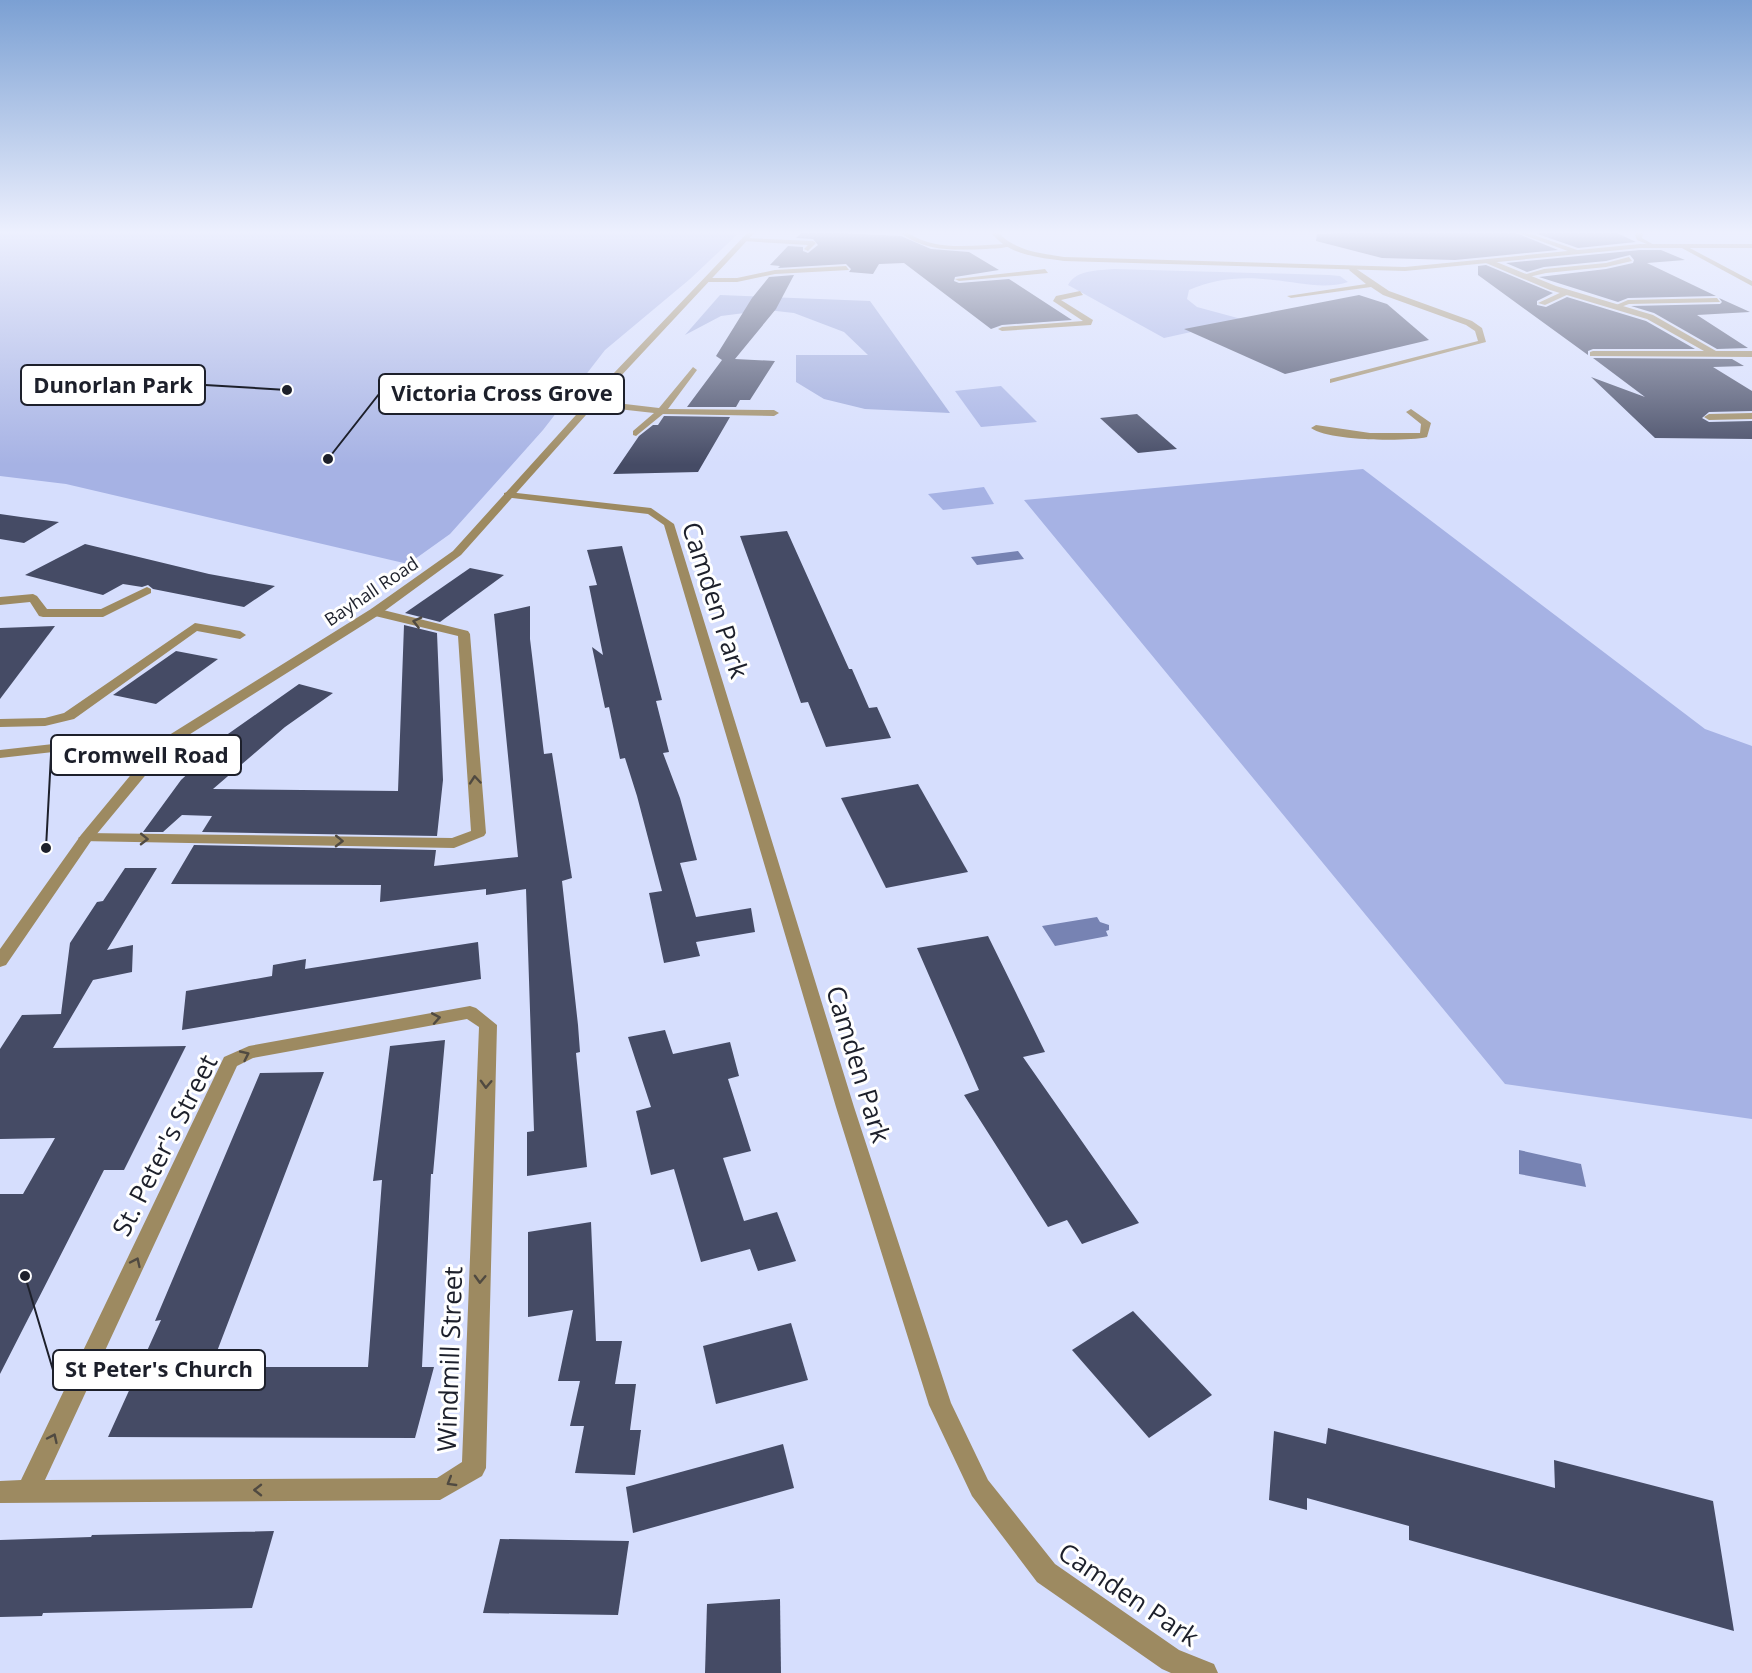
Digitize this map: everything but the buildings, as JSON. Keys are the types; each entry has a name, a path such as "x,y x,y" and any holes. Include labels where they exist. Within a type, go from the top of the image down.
{"street":[{"name":"Bayhall Road","path":"0,961 86,838 163,745 375,612 457,553 678,309"},
{"path":"1002,329 1090,322 1069,309"},
{"path":"1333,381 1482,342 1479,330 1469,323 1433,309"},
{"path":"1626,309 1675,329 1716,355"},
{"path":"1593,354 1658,352 1752,354"},
{"path":"636,433 662,410 693,370"},
{"path":"591,403 662,410 774,413"},
{"path":"1724,406 1738,416"},
{"path":"1316,428 1348,435 1401,438 1424,435 1426,423 1412,411"},
{"path":"1709,417 1752,416"},
{"name":"Camden Park","path":"508,495 651,511 669,524 845,1107 940,1406 980,1488 1046,1573 1172,1660 1205,1673"},
{"path":"0,601 33,598 43,613 103,613 147,591"},
{"path":"86,838 454,843 479,833 464,634 375,612"},
{"path":"0,723 45,722 69,716 195,627 240,635"},
{"path":"0,754 62,747 163,745"},
{"name":"St. Peter's Street","path":"28,1491 230,1062 249,1052 470,1012 488,1025"},
{"name":"Windmill Street","path":"0,1492 440,1489 474,1468 488,1025"}],"shaded area":[{"path":"0,309 654,309 605,350 543,430 450,534 408,564 66,484 0,476"},
{"path":"708,309 876,309 950,413 865,409 824,399 796,382 796,355 868,355 844,332 794,313 767,310 721,316 685,335"},
{"path":"1112,309 1205,309 1245,320 1164,338"},
{"path":"1001,386 1037,422 981,427 955,391"},
{"path":"1363,469 1705,729 1752,746 1752,1119 1505,1084 1024,500"},
{"path":"984,487 994,504 943,510 928,494"},
{"path":"1018,551 1024,559 977,565 971,557"},
{"path":"1097,917 1100,922 1109,925 1109,930 1106,931 1108,936 1055,946 1042,926"},
{"path":"1519,1150 1581,1164 1586,1187 1519,1174"}],"place":[{"name":"Dunorlan Park","path":"287,390"},
{"name":"Victoria Cross Grove","path":"328,459"},
{"name":"Cromwell Road","path":"46,848"},
{"name":"St Peter's Church","path":"25,1276"}]}
